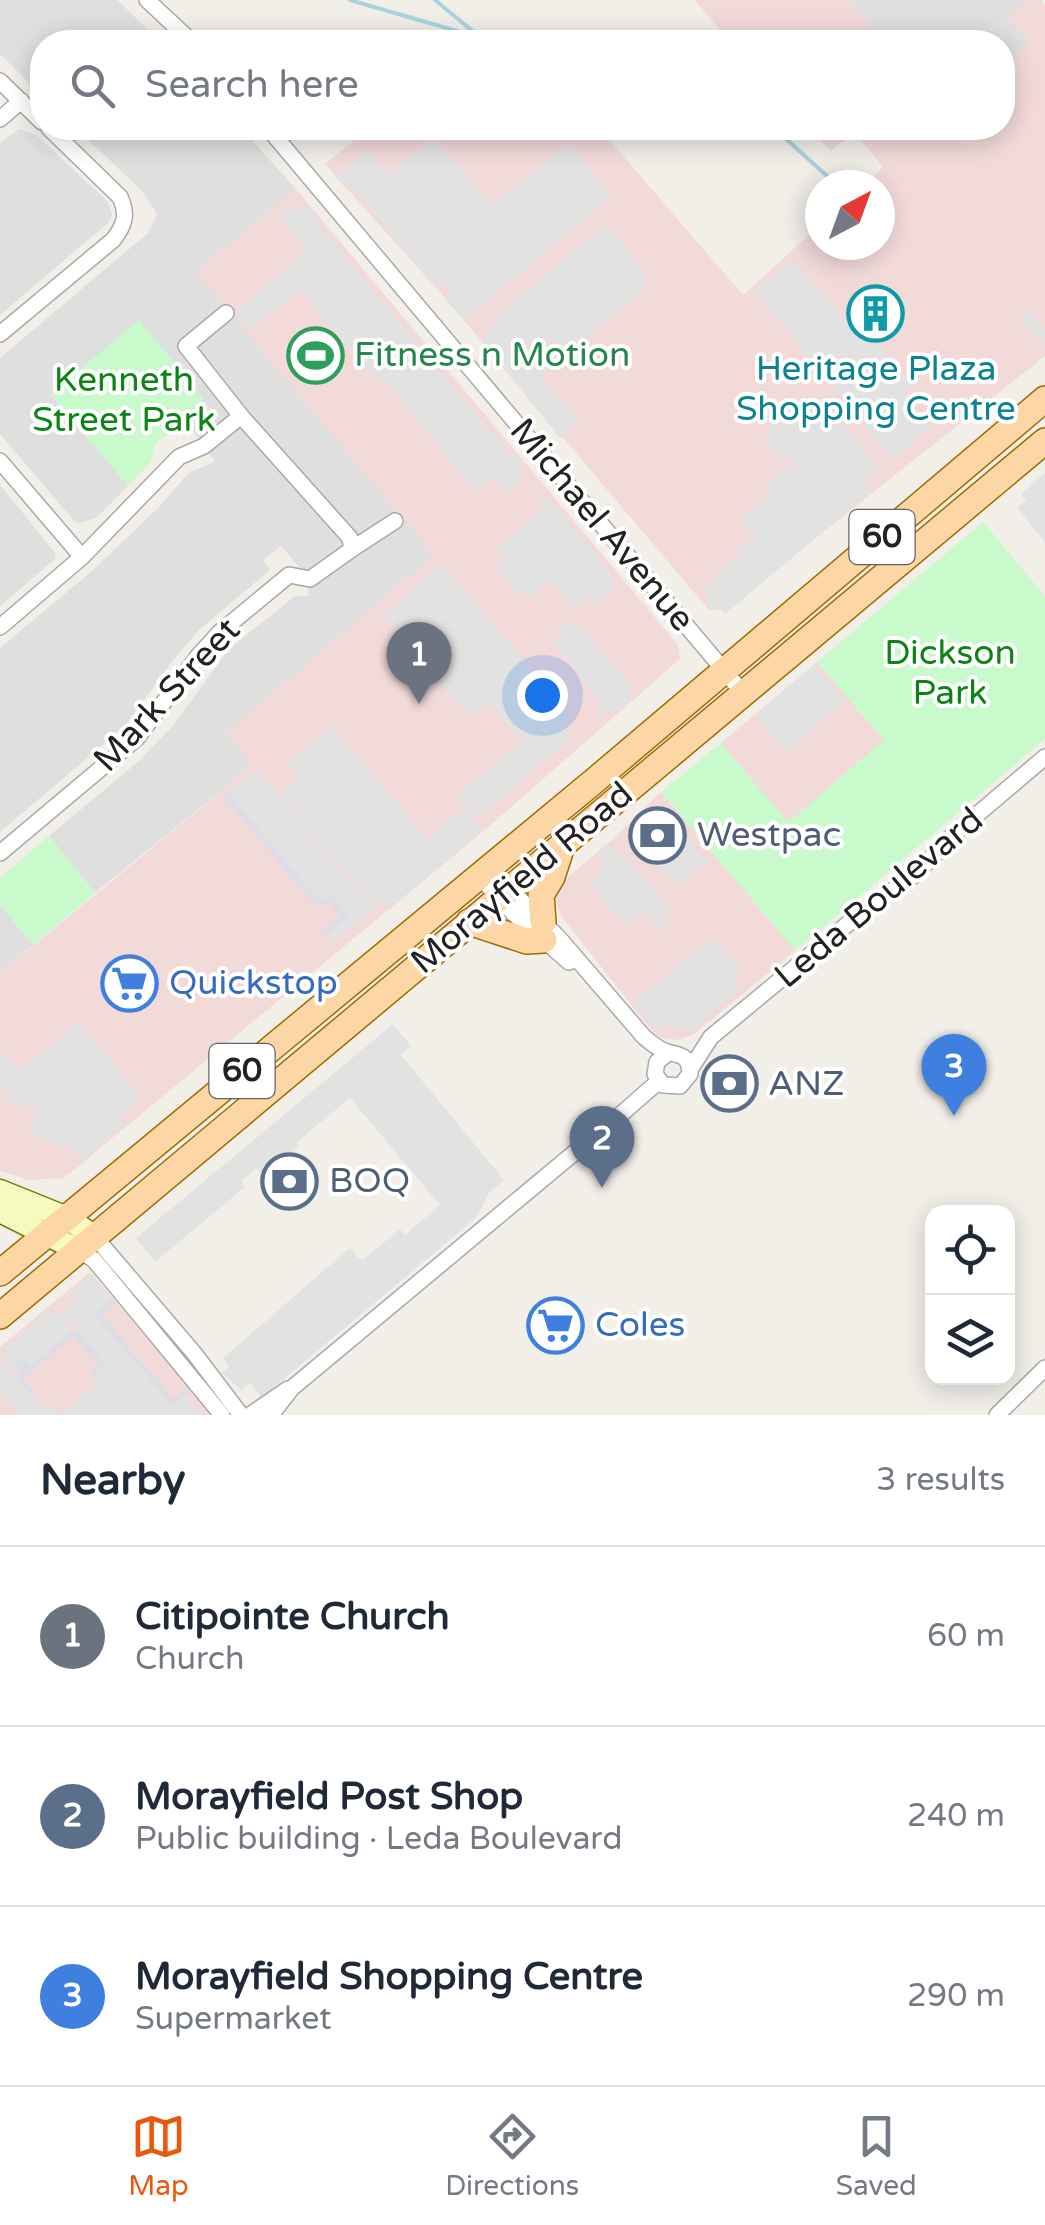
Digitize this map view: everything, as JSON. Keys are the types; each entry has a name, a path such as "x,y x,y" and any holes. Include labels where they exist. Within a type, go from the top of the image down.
{"main road":[{"name":"Morayfield Road","path":"0,1273 1045,400"},
{"name":"Morayfield Road","path":"0,1316 1045,441"},
{"path":"469,922 527,941 544,931 541,895 552,877 563,843"},
{"path":"0,1191 67,1218 87,1244"},
{"path":"0,1211 47,1234 87,1244"}],"street":[{"path":"147,0 179,30"},
{"path":"0,80 30,110"},
{"path":"0,119 21,101"},
{"path":"0,334 113,240 124,221 126,209 120,197 61,140"},
{"name":"Michael Avenue","path":"278,140 743,693"},
{"path":"226,313 186,346 242,416 350,538 352,548 394,521"},
{"path":"0,626 82,558 179,457 204,446 242,416"},
{"path":"0,460 82,558"},
{"name":"Mark Street","path":"0,853 137,738 219,632 289,576 310,580 352,548"},
{"name":"Leda Boulevard","path":"690,1068 712,1037 861,913 916,874 953,835 1045,758"},
{"path":"483,871 544,931 644,1037 674,1053 690,1068 688,1079 680,1086 668,1087 544,931"},
{"name":"Leda Boulevard","path":"674,1053 712,1037"},
{"path":"270,1415 292,1388 614,1119 657,1074 660,1058 674,1053"},
{"path":"87,1244 105,1272 222,1415"},
{"path":"87,1244 194,1353 240,1415"},
{"path":"996,1415 1045,1368"},
{"path":"250,1415 292,1388"}],"shaded area":[{"path":"0,0 117,0 148,30 30,30 30,83 0,54"},
{"path":"694,0 850,0 874,30 720,30"},
{"path":"850,0 1028,0 1009,17 1030,42 1015,55 1015,30 874,30"},
{"path":"1028,0 1041,0 1045,5 1045,356 725,610 708,609 444,297 325,164 354,140 609,140 743,295 805,239 805,260 895,260 895,170 880,170 883,167 861,140 1015,140 1015,55 1030,42 1008,17"},
{"path":"19,129 30,132 30,140 41,140 108,202 112,215 108,223 0,315 0,143"},
{"path":"89,140 252,140 296,189 196,272 434,555 226,733 253,765 95,893 49,836 139,761 171,728 229,649 295,596 308,596 309,571 300,568 281,546 263,560 270,570 200,629 126,725 0,832 0,648 92,571 189,473 215,461 184,419 203,398 51,394 128,486 96,518 80,523 75,522 0,434 0,358 148,233 157,214 142,191"},
{"path":"430,140 437,140 492,205 570,143 610,197 464,321 444,297 450,291 442,283 436,287 352,187 359,180 346,189 336,177 368,150 389,175"},
{"path":"820,140 844,140 831,151"},
{"path":"296,189 678,645 680,659 486,829 64,1178 29,1180 0,1171 0,973 252,766 226,732 433,556 196,272"},
{"path":"291,205 299,213 309,205 319,218 316,222 425,353 429,350 441,364 437,368 509,454 514,451 524,464 516,471 523,480 506,494 492,478 475,492 384,378 377,382 300,290 249,331 234,313 308,251 279,216"},
{"path":"606,224 647,273 642,278 648,286 540,376 579,421 561,439 482,342 496,323 493,319"},
{"path":"792,259 862,341 871,334 913,385 904,394 931,426 892,459 754,291"},
{"path":"1030,311 1045,329 1044,347 1020,319"},
{"path":"816,392 880,469 864,482 873,491 863,499 855,491 861,500 725,614 718,606 710,608 702,579 709,587 717,588 711,579 739,555 747,561 738,550 751,539 758,549 763,549 740,520 771,494 764,486 788,466 795,474 797,471 791,459 781,460 763,440 771,434 767,429"},
{"path":"1045,473 1045,542 1017,508 1026,500 1021,494"},
{"path":"0,485 56,554 0,606"},
{"path":"548,497 613,575 610,579 617,587 594,606 587,598 575,609 550,580 529,598 524,592 519,595 495,566 505,557 497,547 542,510 542,502"},
{"path":"442,564 571,717 561,726 571,738 477,818 457,796 522,742 488,701 469,717 383,615"},
{"path":"562,621 578,626 574,633 581,628 633,687 626,689 633,697 612,715 606,707 604,717 597,717 599,700 553,643 560,637"},
{"path":"817,662 884,740 788,823 721,743"},
{"path":"814,665 845,701 787,752 756,714"},
{"path":"332,727 427,839 465,808 483,829 389,910 382,901 375,907 280,793 297,777 287,764"},
{"path":"257,769 374,910 335,941 328,933 348,917 332,896 324,902 315,896 228,792"},
{"path":"228,792 314,895 324,901 331,895 349,916 321,939 318,936 340,917 328,902 321,907 317,902 314,905 223,796"},
{"path":"661,792 795,951 693,1035 676,1040 662,1038 652,1031 561,916 555,901 561,883"},
{"path":"686,837 709,861 676,887 656,862"},
{"path":"608,844 629,861 671,909 663,917 670,925 662,932 643,912 626,926 589,883 598,875 603,862 596,854"},
{"path":"0,905 33,945 0,973"},
{"path":"713,937 741,971 733,978 741,988 689,1033 682,1026 672,1029 665,1024 657,1031 633,1002"},
{"path":"78,1023 142,1098 119,1115 126,1123 82,1160 66,1144 62,1149 35,1135 29,1120 38,1115 27,1102 23,1109 1,1098 7,1090 0,1084 0,1053 21,1069"},
{"path":"393,1024 411,1046 401,1055 504,1180 489,1193 476,1218 262,1397 250,1383 241,1390 222,1373 229,1366 223,1358 350,1248 364,1259 400,1229 405,1235 440,1205 350,1098 263,1176 256,1168 241,1181 245,1187 155,1262 136,1238"},
{"path":"89,1273 213,1415 0,1415 0,1347"},
{"path":"91,1275 112,1300 95,1315 172,1405 186,1395 201,1415 18,1415 1,1395 9,1387 0,1391 0,1365 7,1359 1,1351 50,1308 58,1317 77,1300 71,1292","holes":["68,1320 105,1364 93,1376 98,1383 62,1414 53,1404 46,1410 11,1369 22,1359 30,1367 71,1331 65,1323"]},
{"path":"113,1298 116,1302 102,1315 173,1399 189,1386 192,1390 173,1406 94,1314"},
{"path":"75,1328 105,1364 93,1376 90,1372 98,1364 73,1336 24,1379 46,1410 17,1377 21,1374 14,1366 22,1358 30,1367"}],"green space":[{"name":"Kenneth Street Park","path":"139,320 203,398 175,430 156,442 151,462 128,486 51,394"},
{"name":"Dickson Park","path":"983,522 1045,596 1045,739 795,951 661,792 721,743 788,822 884,740 817,662"},
{"path":"49,836 95,893 33,945 0,905 0,878"}],"waterway":[{"path":"350,0 453,30"},
{"path":"435,0 471,30"},
{"path":"787,140 820,170"}],"place":[{"name":"Heritage Plaza Shopping Centre","path":"876,313"},
{"name":"Fitness n Motion","path":"315,355"},
{"name":"Citipointe Church","path":"419,704"},
{"name":"Westpac","path":"658,835"},
{"name":"Quickstop","path":"130,983"},
{"name":"ANZ","path":"729,1084"},
{"name":"Morayfield Shopping Centre","path":"954,1116"},
{"name":"BOQ","path":"290,1181"},
{"name":"Morayfield Post Shop","path":"602,1188"},
{"name":"Coles","path":"556,1325"}]}
